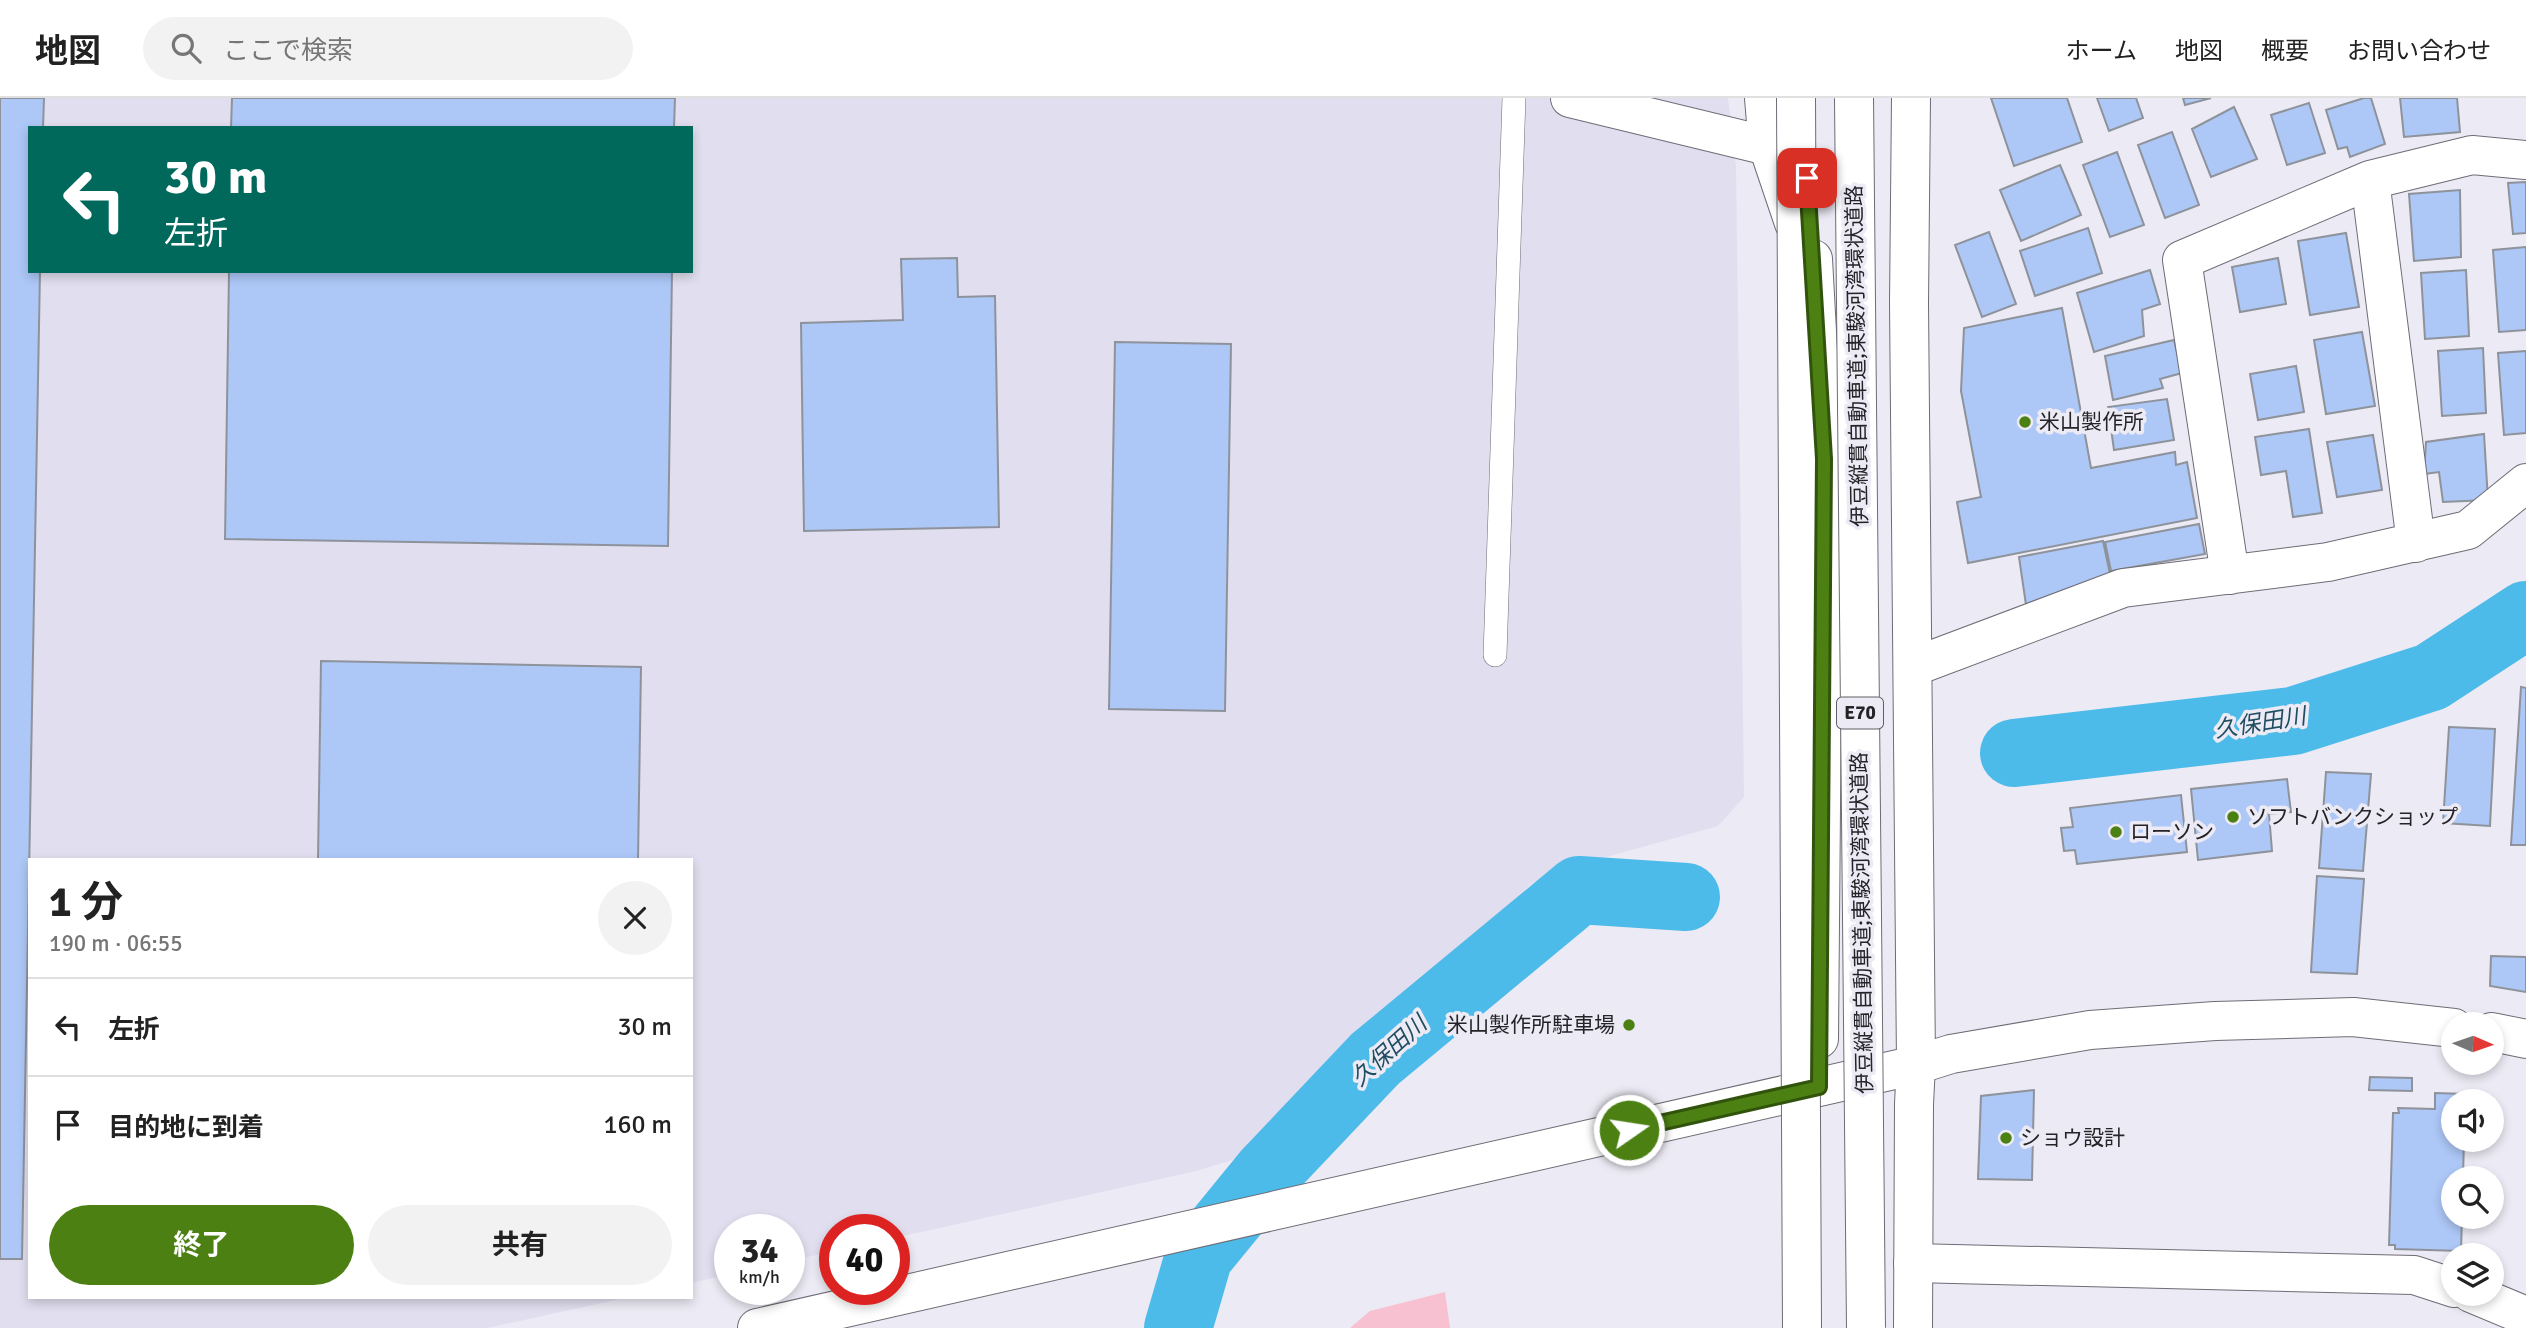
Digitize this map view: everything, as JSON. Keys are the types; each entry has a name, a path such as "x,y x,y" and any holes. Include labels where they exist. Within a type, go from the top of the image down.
{"main road":[{"path":"1570,98 1768,146"},
{"path":"1764,98 1768,146 1815,285"},
{"path":"1799,98 1815,285 1824,459 1819,1087 1820,1328"},
{"path":"1799,98 1802,1328"},
{"name":"伊豆縦貫自動車道;東駿河湾環状道路","path":"1854,98 1866,1328"},
{"path":"1911,98 1909,303 1916,1065 1913,1328"},
{"path":"2230,575 2182,260 2370,180 2472,155 2526,160"},
{"path":"2370,180 2416,543"},
{"path":"1913,667 2123,588 2328,562 2468,530 2526,483"},
{"path":"757,1328 820,1321 1951,1055 2090,1030 2215,1021 2353,1017 2441,1027"},
{"path":"2504,1034 2526,1039"},
{"path":"1913,1263 2414,1275 2441,1284"},
{"path":"2504,1306 2526,1315"}],"lane":[{"path":"1495,655 1514,98"}],"shaded area":[{"path":"0,98 1728,98 1736,167 1744,797 1718,826 1559,870 1531,884 1245,1156 1196,1171 910,1234 910,1214 819,1214 819,1254 805,1258 805,1214 714,1214 714,1278 693,1283 693,858 28,858 28,1299 620,1299 487,1328 0,1328"},
{"path":"1445,1292 1450,1328 1350,1328 1370,1311"}],"building":[{"path":"0,98 44,98 43,126 28,126 28,273 40,273 22,1259 0,1259"},
{"path":"232,98 675,98 674,126 231,126"},
{"path":"1991,98 2067,98 2082,142 2014,166"},
{"path":"2097,98 2136,98 2143,118 2109,131"},
{"path":"2183,98 2211,98 2185,105"},
{"path":"2371,98 2385,144 2350,157 2347,147 2338,149 2326,110"},
{"path":"2400,98 2457,98 2460,132 2404,137"},
{"path":"2309,103 2325,153 2287,165 2271,115"},
{"path":"2234,107 2257,159 2211,177 2192,129"},
{"path":"2172,132 2199,205 2165,218 2138,145"},
{"path":"2117,152 2144,225 2110,237 2083,165"},
{"path":"2060,165 2081,215 2021,241 2000,190"},
{"path":"2526,182 2526,233 2513,234 2508,183"},
{"path":"2460,190 2461,257 2414,261 2409,194"},
{"path":"2088,228 2102,273 2035,296 2020,251"},
{"path":"1989,232 2016,304 1982,317 1955,245"},
{"path":"2346,233 2359,307 2310,315 2298,241"},
{"path":"2526,247 2526,330 2499,332 2493,250"},
{"path":"957,258 958,297 995,296 999,527 804,531 801,323 903,320 901,259"},
{"path":"2278,258 2286,304 2240,312 2232,267"},
{"path":"2150,270 2160,304 2142,310 2144,336 2094,352 2077,293"},
{"path":"2466,270 2469,336 2425,339 2421,273"},
{"path":"229,273 672,273 668,546 225,539"},
{"name":"米山製作所","path":"2062,308 2091,468 2175,452 2176,465 2187,462 2197,518 1968,563 1957,502 1981,497 1961,391 1964,328"},
{"path":"2362,332 2375,406 2326,414 2314,340"},
{"path":"2174,340 2182,373 2160,379 2163,388 2113,400 2105,356"},
{"path":"1115,342 1231,344 1225,711 1109,709"},
{"path":"2483,348 2486,413 2442,416 2438,351"},
{"path":"2526,351 2526,433 2504,435 2498,353"},
{"path":"2296,366 2304,412 2258,420 2250,374"},
{"path":"2167,399 2174,440 2114,450 2108,407"},
{"path":"2309,429 2322,513 2293,517 2286,471 2261,475 2255,437"},
{"path":"2484,434 2488,500 2443,502 2439,472 2424,474 2426,442"},
{"path":"2373,435 2382,490 2337,497 2327,442"},
{"path":"2199,524 2205,554 2111,571 2105,542"},
{"path":"2103,541 2110,574 2026,605 2019,557"},
{"path":"321,661 641,667 638,858 318,858"},
{"path":"2521,687 2526,688 2526,845 2511,845"},
{"path":"2449,727 2495,729 2490,826 2443,823"},
{"path":"2326,772 2371,774 2363,871 2319,868"},
{"path":"2287,779 2291,812 2269,814 2272,851 2198,860 2191,789"},
{"path":"2181,795 2187,852 2077,864 2075,850 2064,851 2061,828 2073,827 2070,808"},
{"path":"2317,876 2364,879 2357,974 2311,972"},
{"path":"2491,956 2526,957 2526,992 2490,986"},
{"path":"2370,1077 2412,1078 2412,1091 2369,1090"},
{"name":"ショウ設計","path":"2034,1090 2032,1180 1978,1179 1981,1096"},
{"path":"2435,1093 2441,1093 2441,1152 2464,1152 2463,1166 2441,1166 2441,1229 2462,1229 2461,1243 2441,1243 2441,1250 2395,1249 2395,1245 2389,1245 2393,1113 2399,1113 2398,1108 2435,1109"}],"waterway":[{"name":"久保田川","path":"2014,753 2293,721 2431,677 2526,615"},
{"name":"久保田川","path":"1178,1328 1199,1256 1266,1174 1375,1059 1579,890 1686,897"}],"place":[{"name":"米山製作所","path":"2025,422"},
{"name":"ソフトバンクショップ","path":"2233,817"},
{"name":"ローソン","path":"2116,832"},
{"name":"米山製作所駐車場","path":"1629,1025"},
{"name":"ショウ設計","path":"2006,1138"}],"route":[{"path":"1629,1130 1819,1087 1824,459 1807,178"}]}
